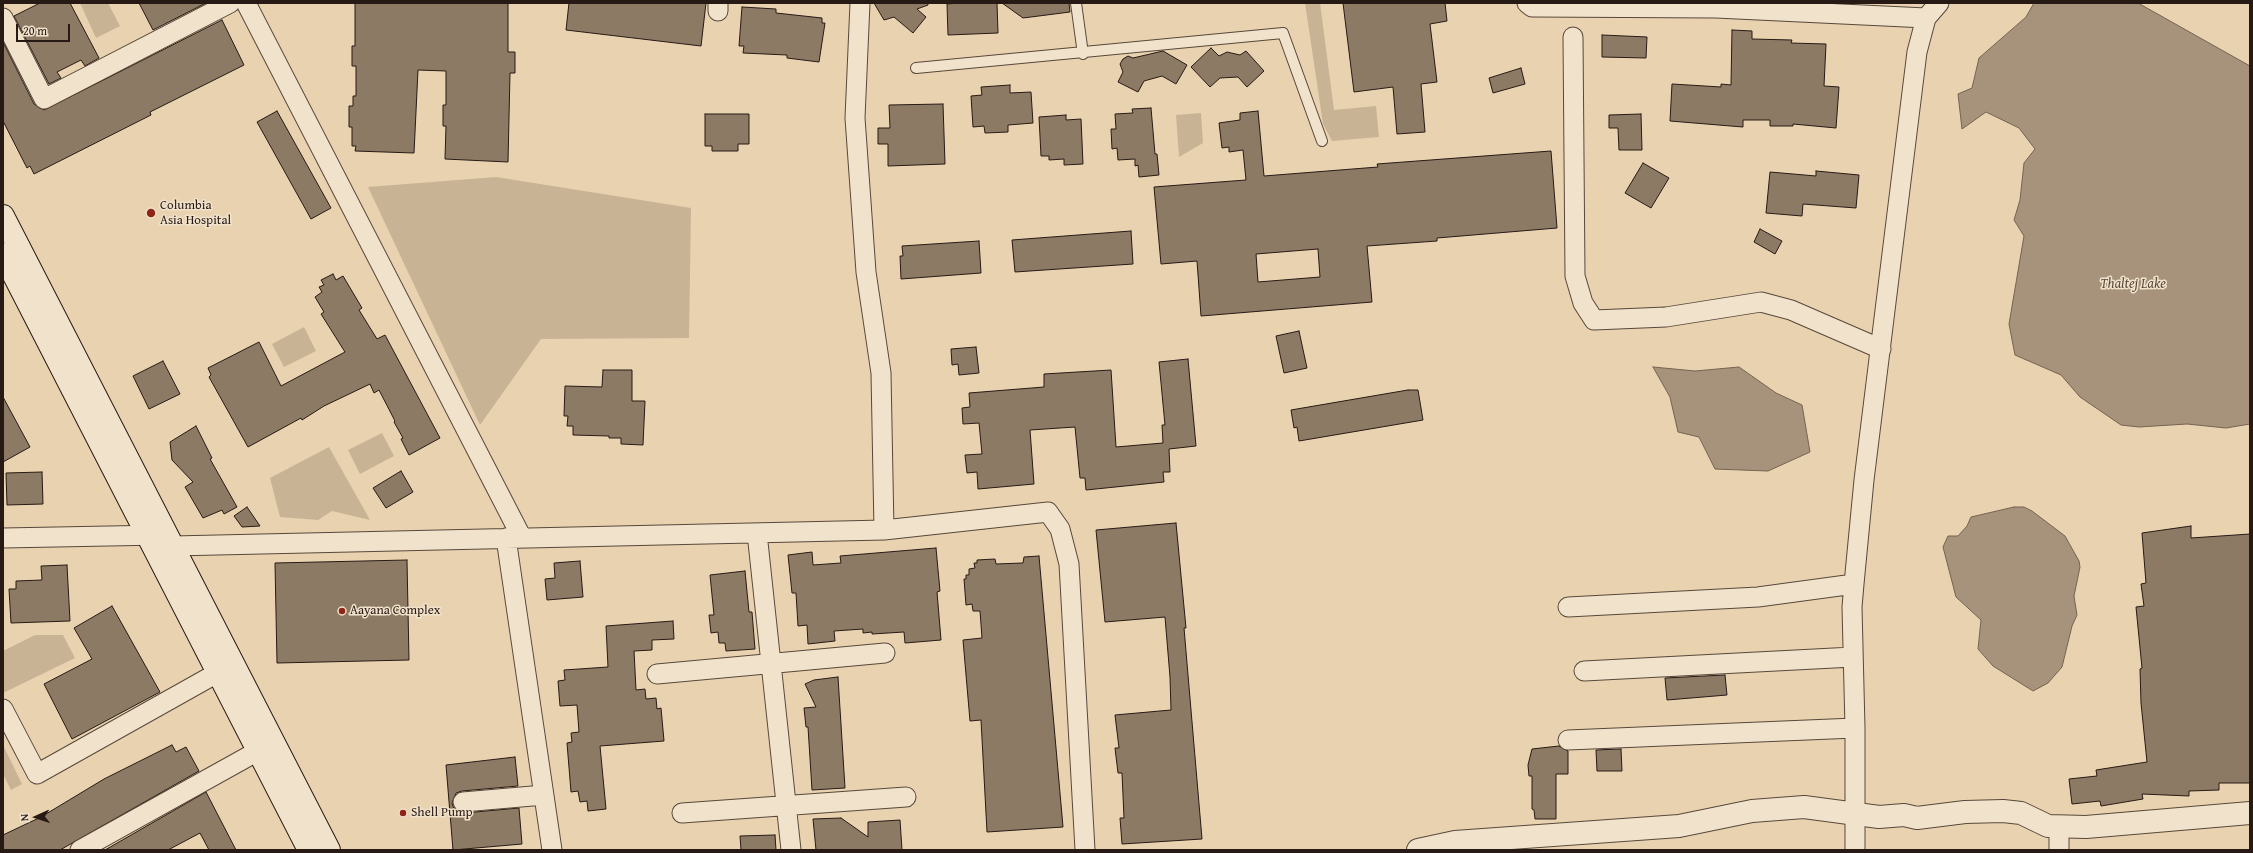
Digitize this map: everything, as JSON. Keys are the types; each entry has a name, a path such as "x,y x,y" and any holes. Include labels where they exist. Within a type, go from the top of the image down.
{"main road":[{"path":"3,216 163,539 219,672 258,751 310,850"},
{"path":"3,254 163,539 329,850"},
{"path":"1418,850 1455,842 1679,826 1752,811 1763,812 1804,807 1879,817 1904,815 1917,818 1965,812 2003,811 2020,813 2048,826 2086,827 2250,813"}],"street":[{"path":"3,18 44,99 230,3"},
{"path":"246,3 514,538 544,795 552,850"},
{"path":"860,3 855,118 866,272 881,373 884,530"},
{"path":"1527,3 1532,7 1716,8 1926,18"},
{"path":"1855,850 1855,728 1852,607 1864,480 1917,52 1926,18 1939,3"},
{"path":"1573,36 1575,276 1583,303 1594,320 1666,317 1761,302 1791,310 1881,349"},
{"path":"3,538 514,538 884,530 1048,512 1060,529 1068,564 1086,850"},
{"path":"757,533 791,850"},
{"path":"1568,607 1758,597 1854,584"},
{"path":"657,674 885,653"},
{"path":"1584,671 1853,657"},
{"path":"3,709 37,774 219,672"},
{"path":"1568,740 1855,728"},
{"path":"80,850 258,751"},
{"path":"463,802 544,795"},
{"path":"682,813 906,797"},
{"path":"2059,826 2059,850"}],"lane":[{"path":"1076,3 1083,54"},
{"path":"916,68 1083,54 1283,33 1322,141"}],"shaded area":[{"path":"80,3 108,3 120,26 96,38"},
{"path":"1305,3 1320,3 1334,110 1376,106 1379,137 1332,141 1323,124"},
{"path":"1201,113 1203,143 1179,157 1176,115"},
{"path":"496,177 691,208 689,338 541,339 480,425 368,187"},
{"path":"304,327 316,351 284,367 272,344"},
{"path":"382,433 394,456 360,474 348,450"},
{"path":"329,447 370,520 332,511 318,520 280,517 270,478"},
{"path":"35,635 63,635 75,658 3,693 3,651"},
{"path":"3,745 22,784 11,790 3,774"}],"water":[{"name":"Thaltej Lake","path":"2034,3 2138,3 2250,66 2250,424 2226,428 2187,424 2139,427 2121,425 2080,397 2061,375 2015,355 2009,324 2024,236 2014,220 2020,200 2024,163 2035,149 2019,128 1986,112 1962,129 1958,94 1972,88 1979,58 2026,17"},
{"path":"1653,367 1695,371 1739,367 1776,393 1802,405 1810,452 1768,471 1715,469 1699,437 1678,432 1670,397"},
{"path":"2014,507 2024,507 2032,511 2065,536 2079,561 2080,567 2074,596 2077,615 2072,626 2062,667 2048,683 2033,691 1993,666 1978,649 1981,620 1956,597 1943,547 1948,536 1958,536 1967,526 1971,517"}],"building":[{"path":"40,3 70,3 99,58 85,66 81,60 57,72 61,78 49,84 14,16"},
{"path":"139,3 206,3 153,30"},
{"path":"355,3 508,3 508,52 515,52 515,73 510,73 508,162 445,159 446,126 443,126 443,105 446,105 446,71 418,70 414,153 355,151 356,146 352,146 352,127 349,127 349,106 353,106 353,96 356,96 356,66 352,66 352,46 355,46"},
{"path":"569,3 706,3 701,46 566,30"},
{"path":"874,3 928,3 928,5 917,9 926,17 913,33 894,17 884,20"},
{"path":"997,3 998,33 948,35 947,4"},
{"path":"1002,3 1069,3 1070,12 1023,18"},
{"path":"1343,3 1445,3 1447,21 1430,24 1437,82 1421,84 1425,132 1397,134 1393,87 1354,92"},
{"path":"742,7 776,9 776,13 822,18 822,23 825,23 819,62 787,58 787,55 743,53 744,46 739,46"},
{"path":"222,20 244,65 150,112 151,115 34,174 30,166 27,168 3,121 3,42 34,104 44,110"},
{"path":"1732,30 1752,31 1752,39 1792,40 1791,43 1826,44 1824,86 1839,87 1836,128 1793,124 1793,126 1770,126 1770,120 1743,120 1743,127 1670,121 1672,84 1721,87 1721,84 1731,85"},
{"path":"1602,35 1647,37 1646,58 1602,57"},
{"path":"1211,48 1219,56 1227,52 1240,55 1246,51 1264,71 1247,87 1238,77 1220,78 1210,87 1191,67"},
{"path":"1163,51 1187,65 1176,84 1162,76 1144,81 1138,92 1118,82 1123,72 1120,64 1123,59 1128,56 1133,58"},
{"path":"1521,68 1525,84 1493,93 1489,78"},
{"path":"1010,85 1010,93 1031,92 1033,123 1008,125 1008,132 985,133 984,126 973,127 971,96 982,95 981,87"},
{"path":"943,104 945,164 888,166 888,144 878,144 878,128 890,128 889,105"},
{"path":"1151,108 1155,154 1157,154 1159,175 1139,177 1138,165 1135,166 1135,159 1118,160 1117,148 1112,149 1111,129 1116,129 1115,114 1133,113 1132,109"},
{"path":"277,111 331,208 311,219 257,122"},
{"path":"1258,111 1264,176 1378,167 1377,164 1551,151 1557,228 1437,238 1437,241 1367,246 1372,302 1201,316 1197,261 1161,264 1154,187 1246,180 1243,150 1229,152 1229,147 1222,148 1219,123 1240,120 1240,113","holes":["1318,249 1320,277 1258,282 1256,254"]},
{"path":"705,114 749,114 749,144 738,144 738,151 712,151 712,146 705,146"},
{"path":"1641,114 1642,150 1619,150 1618,128 1609,128 1609,115"},
{"path":"1066,115 1066,120 1081,119 1083,164 1064,165 1064,159 1049,160 1049,156 1041,156 1039,117"},
{"path":"1643,163 1669,178 1651,208 1625,193"},
{"path":"1816,171 1859,175 1856,208 1803,204 1802,216 1766,213 1770,172 1816,176"},
{"path":"1760,229 1782,241 1775,254 1754,242"},
{"path":"1131,231 1133,264 1015,272 1012,240"},
{"path":"979,241 981,273 901,279 900,256 903,256 902,246"},
{"path":"333,274 336,280 343,276 362,308 359,310 377,339 385,335 440,438 409,455 401,439 403,438 379,390 374,393 370,384 324,406 302,420 301,418 248,447 209,377 211,375 208,368 259,342 281,386 345,352 321,314 324,312 315,297 322,292 319,287 324,285 321,280"},
{"path":"1299,331 1307,368 1284,373 1276,336"},
{"path":"976,347 979,373 959,375 958,364 952,365 951,349"},
{"path":"1188,359 1196,446 1169,449 1170,472 1163,472 1164,482 1086,490 1085,478 1080,478 1075,427 1030,430 1034,484 978,489 977,472 967,473 965,455 982,454 979,423 963,424 962,408 970,407 969,393 1044,387 1044,374 1111,370 1116,447 1163,443 1162,425 1165,425 1159,362"},
{"path":"163,361 180,394 149,409 133,376"},
{"path":"603,370 632,370 632,401 645,401 643,445 621,444 621,438 609,438 609,436 573,435 573,426 567,426 568,416 564,416 565,386 602,387"},
{"path":"1408,390 1418,390 1423,420 1299,441 1297,427 1294,428 1291,410"},
{"path":"3,397 30,447 3,462"},
{"path":"196,426 212,458 210,459 237,507 224,514 222,510 203,518 185,487 193,482 172,460 170,442"},
{"path":"401,471 413,492 386,508 373,488"},
{"path":"42,472 43,504 7,505 6,473"},
{"path":"247,507 260,526 242,527 234,516"},
{"path":"1176,523 1186,628 1184,628 1202,839 1122,844 1120,818 1124,818 1122,773 1118,773 1115,748 1119,748 1115,715 1171,710 1170,677 1165,617 1105,622 1096,530"},
{"path":"2191,526 2191,538 2250,534 2250,783 2219,783 2219,790 2189,791 2189,796 2142,794 2143,799 2101,806 2100,801 2072,804 2069,779 2097,776 2096,770 2147,762 2141,703 2140,669 2142,668 2136,607 2144,606 2141,584 2146,583 2142,533"},
{"path":"936,548 940,591 937,592 941,640 905,643 904,632 872,634 872,632 863,633 863,629 834,631 835,641 808,644 807,625 798,626 796,593 792,593 788,555 812,552 813,565 841,563 840,556"},
{"path":"1039,556 1063,827 987,832 981,720 970,721 963,640 982,638 980,611 973,611 972,604 966,605 964,579 966,579 966,575 969,575 969,569 975,568 974,563 977,563 977,560 995,559 996,564 1023,563 1024,557"},
{"name":"Aayana Complex","path":"407,560 409,660 277,663 275,563"},
{"path":"580,561 583,597 547,600 545,579 555,578 554,563"},
{"path":"67,565 70,621 11,623 9,589 16,589 16,581 42,580 41,566"},
{"path":"745,571 749,612 752,612 755,649 726,651 725,643 719,643 718,632 711,633 709,615 714,615 710,575"},
{"path":"112,606 160,692 72,739 44,684 92,659 74,628"},
{"path":"673,621 674,639 652,640 652,650 634,651 636,690 645,689 646,699 656,698 657,709 661,708 664,741 600,746 606,809 588,811 587,801 580,802 578,791 571,792 567,743 572,742 571,733 579,732 577,705 560,706 558,681 565,680 564,670 608,667 606,626"},
{"path":"1725,675 1727,695 1667,700 1665,678"},
{"path":"838,677 845,788 812,790 808,727 806,727 804,708 816,707 805,684 814,680"},
{"path":"172,745 176,752 186,747 199,771 60,850 3,850 3,835 41,817 104,779"},
{"path":"1559,746 1568,751 1568,774 1556,774 1556,819 1535,819 1534,810 1532,809 1532,776 1529,776 1528,765 1532,749"},
{"path":"1621,749 1622,771 1597,771 1596,750"},
{"path":"515,757 518,786 462,791 456,793 452,803 454,809 464,813 519,808 522,844 453,850 446,765"},
{"path":"206,792 236,850 209,850 200,833 168,850 105,850"},
{"path":"841,818 868,837 868,822 900,820 902,850 816,850 813,819"},
{"path":"775,835 776,850 741,850 740,836"}],"place":[{"name":"Columbia Asia Hospital","path":"151,213"},
{"name":"Aayana Complex","path":"342,611"},
{"name":"Shell Pump","path":"403,813"}]}
